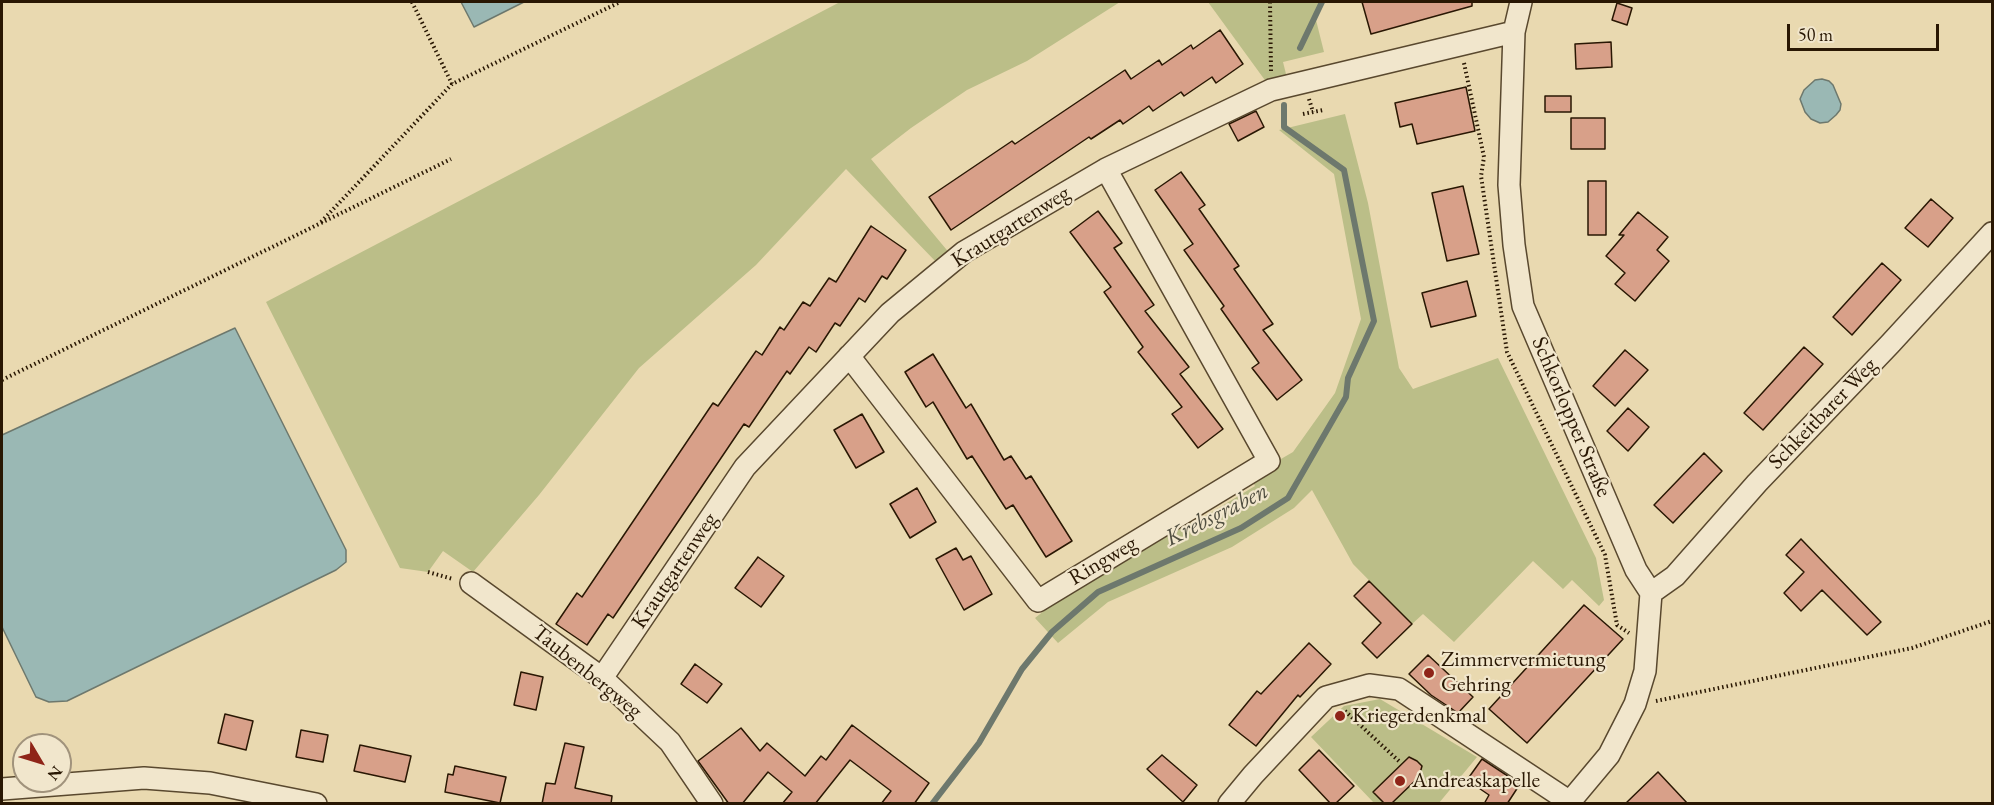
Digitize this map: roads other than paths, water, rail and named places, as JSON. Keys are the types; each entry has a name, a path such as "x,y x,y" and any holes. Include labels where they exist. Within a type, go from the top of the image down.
{"street":[{"name":"Schkorlopper Straße","path":"1521,2 1514,32 1509,185 1514,245 1523,306 1636,570 1651,592"},
{"name":"Krautgartenweg","path":"602,678 745,467 890,313 964,252 1106,169 1271,90 1514,32"},
{"name":"Ringweg","path":"849,356 1038,601 1269,461 1106,169"},
{"name":"Schkeitbarer Weg","path":"1651,592 1675,576 1757,483 1992,233"},
{"name":"Taubenbergweg","path":"471,583 602,678 670,742 712,804"},
{"path":"1229,804 1326,697 1369,686 1399,689 1569,803 1609,755 1635,705 1645,671 1651,592"},
{"path":"2,789 144,778 210,783 316,804"}],"water":[{"path":"461,2 524,2 474,27"},
{"path":"1822,79 1833,85 1841,104 1836,115 1828,122 1820,123 1811,119 1805,112 1800,99 1804,90 1815,80"},
{"path":"235,328 346,550 346,562 336,570 67,701 49,702 36,697 2,627 2,435"}],"waterway":[{"name":"Krebsgraben","path":"1300,48 1322,2"},
{"name":"Krebsgraben","path":"932,804 979,743 1022,669 1052,632 1098,592 1241,528 1288,498 1346,397 1348,378 1374,321 1344,170 1284,127 1284,105"}],"place":[{"name":"Zimmervermietung Gehring","path":"1429,673"},
{"name":"Kriegerdenkmal","path":"1340,716"},
{"name":"Andreaskapelle","path":"1400,781"}]}
